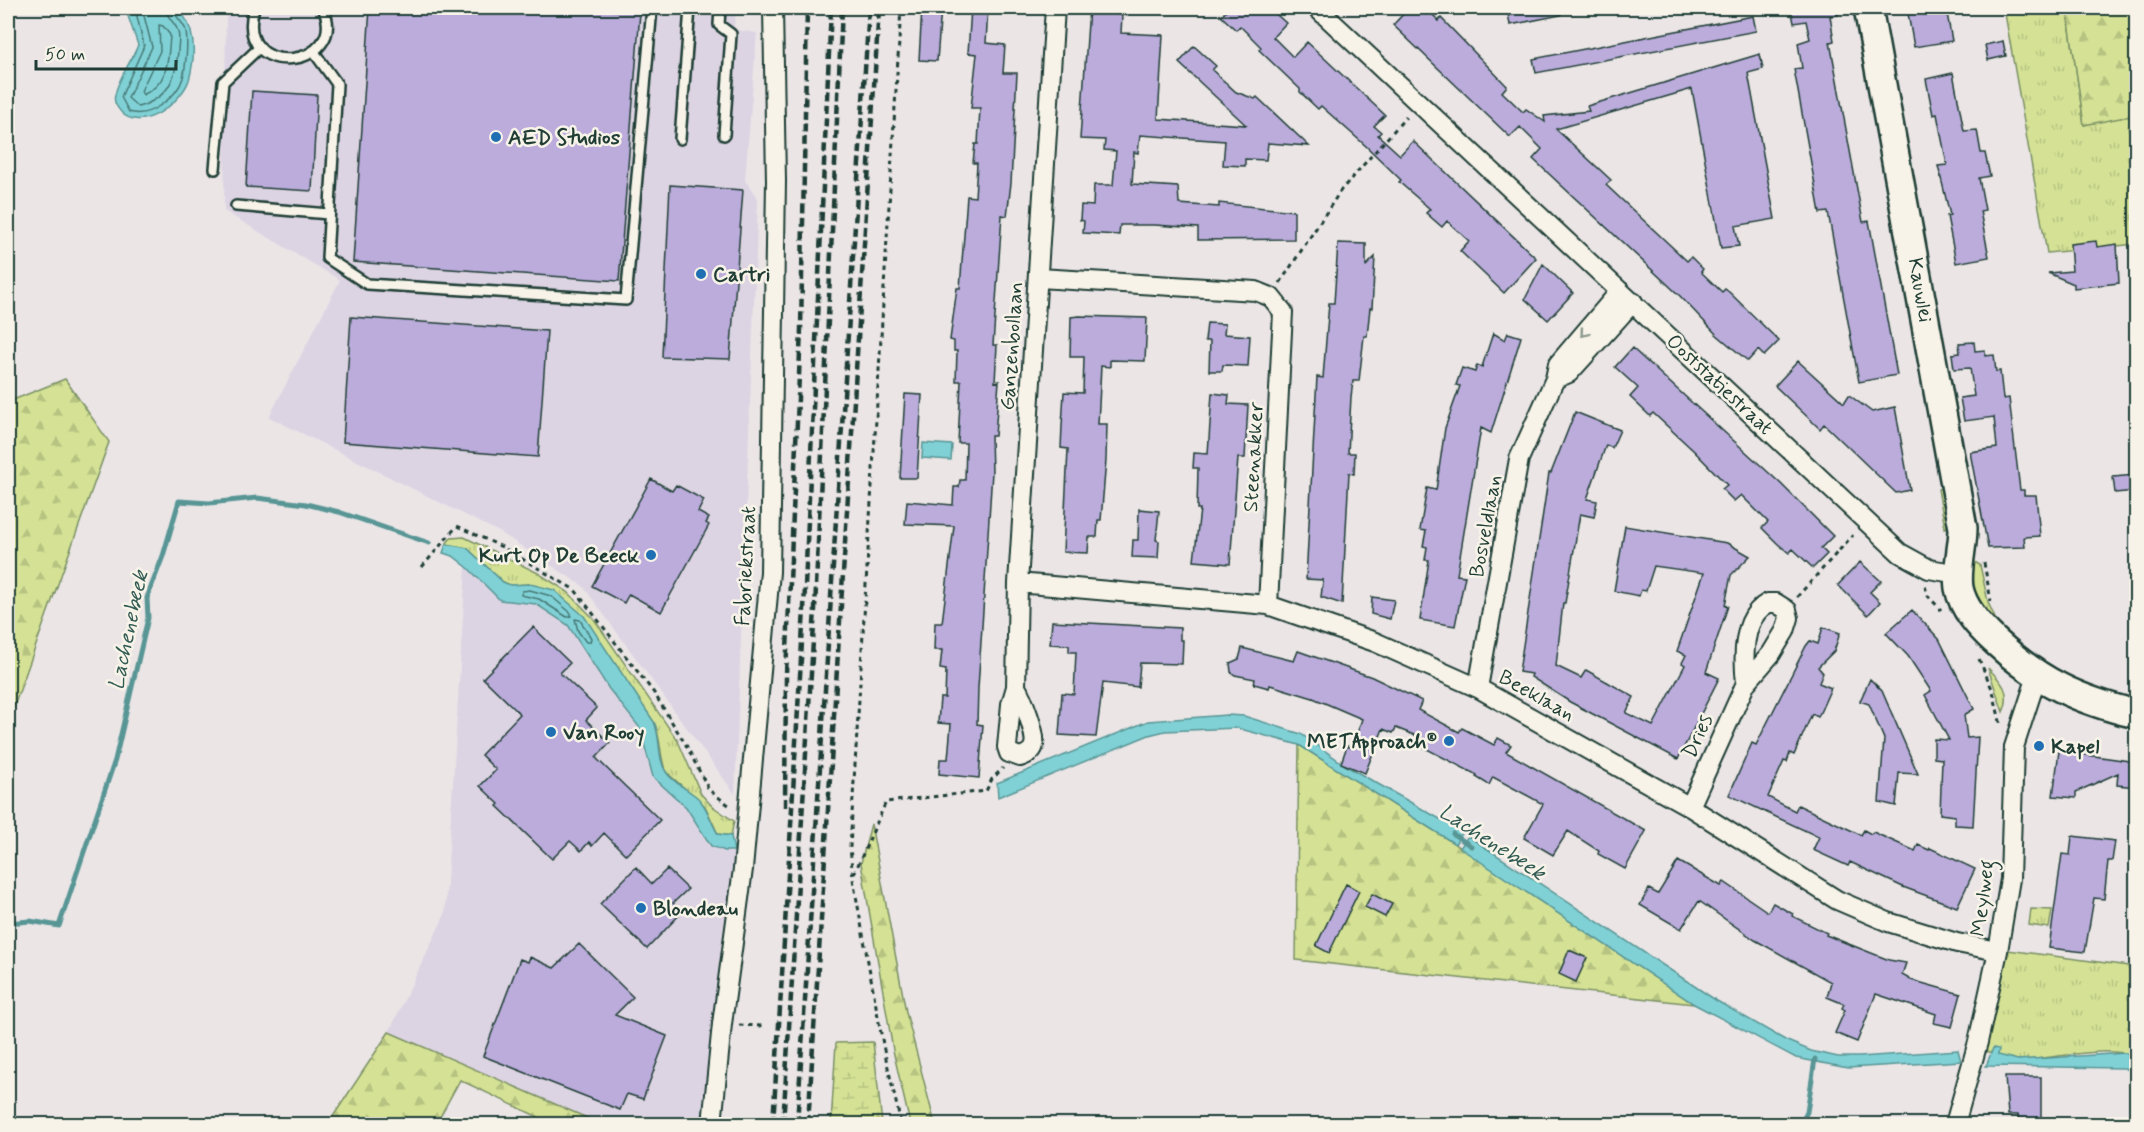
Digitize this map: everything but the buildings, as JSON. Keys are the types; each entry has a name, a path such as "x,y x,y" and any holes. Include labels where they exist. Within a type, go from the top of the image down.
{"street":[{"name":"Fabriekstraat","path":"712,1125 748,814 770,572 776,181 768,8"},
{"name":"Ganzenbollaan","path":"1016,687 1022,697 1035,742 1034,748 1026,755 1015,756 1009,753 1007,747 1011,704 1016,687 1018,584 1055,8"},
{"name":"Ooststatiestraat","path":"1317,8 1909,560 1929,569 1959,574"},
{"name":"Kauwlei","path":"1868,8 1963,528 1959,574"},
{"path":"1038,278 1256,291 1271,297"},
{"name":"Steenakker","path":"1268,605 1283,312 1271,297"},
{"name":"Bosveldlaan","path":"1478,688 1520,459 1555,379 1569,373 1626,297"},
{"path":"1959,574 1962,598 1975,620 2024,667 2037,676 2095,703 2136,714"},
{"name":"Beeklaan","path":"1018,584 1268,605 1376,642 1478,688 1690,807 1837,900 1899,926 1957,943 1998,951"},
{"name":"Dries","path":"1690,807 1746,683 1780,642 1789,618 1785,609 1776,603 1768,603 1755,615 1746,636 1746,683"},
{"name":"Meylweg","path":"1955,1125 1978,1041 1998,951 2010,879 2014,747 2037,676"}],"lane":[{"path":"254,8 251,19 253,34 260,47 272,56 286,60 301,59 314,52 323,40 327,26 323,8"},
{"path":"314,52 337,84 327,258 367,284 626,300 652,8"},
{"path":"680,139 690,8"},
{"path":"720,8 719,25 731,34 724,135"},
{"path":"215,169 223,82 260,47"},
{"path":"236,207 329,214"}],"path":[{"path":"901,8 851,836 853,877 884,1050 901,1125"},
{"path":"1271,297 1341,190 1418,104"},
{"path":"1785,609 1866,521"},
{"path":"422,567 457,526 502,547 575,590 654,693 686,745 709,790 725,804 748,814"},
{"path":"1983,558 1993,610"},
{"path":"1976,649 1993,691 2001,728"},
{"path":"853,877 886,801 986,791 992,778 1000,773 1009,753"},
{"path":"748,1025 762,1026"}],"shaded area":[{"path":"226,8 737,8 734,26 737,30 757,33 745,180 758,199 735,794 583,586 501,533 269,417 340,280 224,211"},
{"path":"466,567 474,575 536,604 568,625 609,689 640,728 653,777 686,807 711,846 725,851 744,852 706,1124 601,1124 389,1032 445,914"}],"green space":[{"path":"2004,8 2067,8 2084,124 2130,116 2136,138 2136,244 2047,253"},
{"path":"2067,8 2136,8 2136,138 2130,116 2084,125"},
{"path":"65,379 109,442 8,723 8,402"},
{"path":"1946,487 1953,526 1945,528 1938,489"},
{"path":"464,537 538,573 568,592 594,619 678,741 701,794 712,806 734,821 731,836 718,834 705,806 666,772 654,722 600,641 530,584 510,585 503,582 467,548 446,544 451,538"},
{"path":"1971,560 1980,565 1988,602 1998,625 1980,604 1972,579"},
{"path":"1988,668 1998,678 2006,693 2006,705 2003,712"},
{"path":"1299,745 1455,844 1694,1004 1296,960"},
{"path":"871,824 906,1012 935,1124 910,1124 893,1050 861,863"},
{"path":"2031,909 2052,910 2049,928 2029,925"},
{"path":"2008,950 2136,967 2136,1056 2094,1052 2020,1060 1984,1051"},
{"path":"389,1032 601,1124 553,1124 460,1080 436,1124 328,1124"},
{"path":"873,1042 882,1124 831,1124 836,1043"}],"water":[{"path":"129,8 177,8 188,23 193,41 193,61 185,89 160,113 139,120 129,118 121,112 115,100 119,82 138,45 127,13"},
{"path":"923,443 952,445 951,460 922,458"},
{"path":"446,544 467,548 503,582 510,585 530,584 554,590 584,616 654,722 661,761 666,772 702,802 718,834 731,836 734,851 725,851 711,846 686,807 653,777 640,728 609,689 568,625 536,604 500,600 467,567 453,556 443,553"},
{"path":"1227,715 1244,716 1301,734 1348,767 1463,832 1455,844 1299,745 1237,728 1165,731 1149,735 998,797 997,783 1148,721"},
{"path":"1468,836 1717,1001 1785,1040 1811,1051 1838,1057 1958,1050 1961,1061 1848,1068 1796,1058 1694,1004 1460,848"},
{"path":"1993,1048 1999,1049 1998,1055 2018,1060 2126,1053 2136,1056 2136,1074 2124,1068 1986,1066"}],"waterway":[{"name":"Lachenebeek","path":"8,923 30,921 59,926 115,760 148,618 147,598 163,556 179,501 209,503 257,498 306,504 339,512 429,543"},
{"name":"Lachenebeek","path":"1453,834 1471,846"},
{"path":"1801,1124 1807,1112 1815,1059"}],"railway":[{"path":"785,807 786,674 801,329 807,8"},
{"path":"773,1124 804,609 831,8"},
{"path":"783,1124 815,609 842,8"},
{"path":"797,1124 869,8"},
{"path":"808,1124 879,8"}],"place":[{"name":"AED Studios","path":"496,137"},
{"name":"Cartri","path":"701,274"},
{"name":"Kurt Op De Beeck","path":"651,555"},
{"name":"Van Rooy","path":"551,732"},
{"name":"METApproach®","path":"1449,741"},
{"name":"Kapel","path":"2039,746"},
{"name":"Blondeau","path":"641,908"}]}
